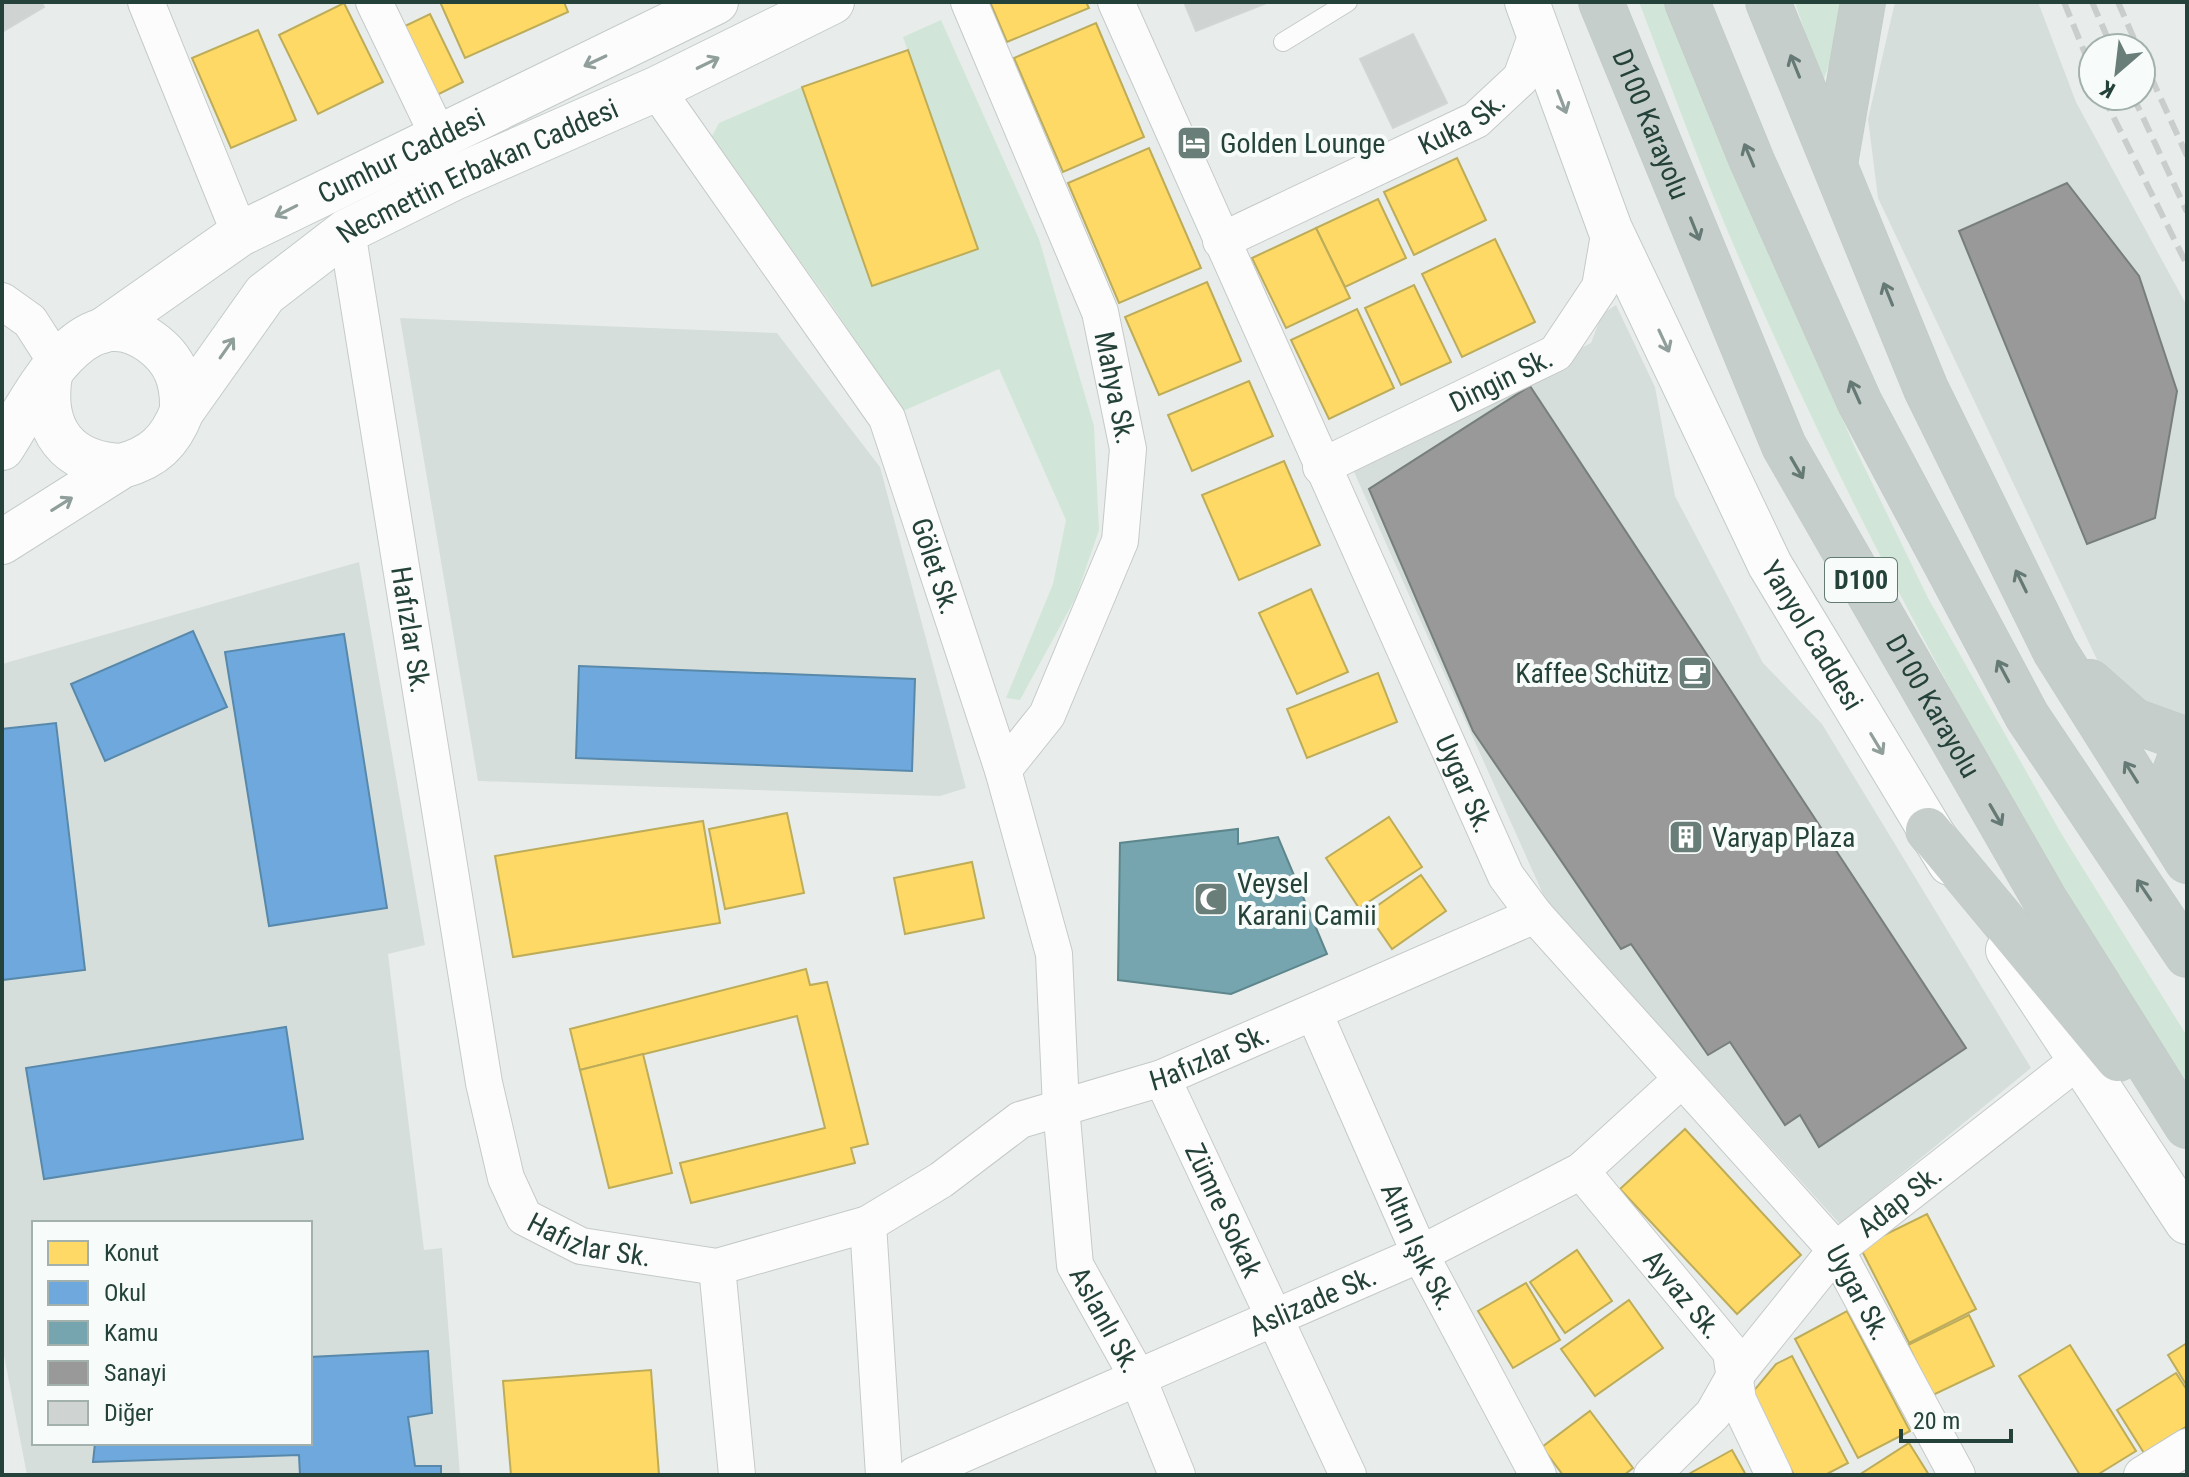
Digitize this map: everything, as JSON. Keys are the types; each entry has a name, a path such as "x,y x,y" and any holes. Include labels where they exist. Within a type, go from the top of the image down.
{"highway":[{"name":"D100 Karayolu","path":"1601,2 1784,446 2045,900 2187,1126"},
{"name":"D100","path":"1687,2 1752,161 1860,403 2027,716 2187,955"},
{"path":"1768,2 1926,389 2055,651 2184,856"},
{"path":"1835,164 1860,10"},
{"path":"2055,651 2134,721 2187,740 2171,782 2184,856"},
{"path":"1928,830 2187,1142"}],"main road":[{"name":"Cumhur Caddesi","path":"72,352 240,234 716,2"},
{"name":"Necmettin Erbakan Caddesi","path":"2,542 122,466 143,460 161,448 174,432 182,411 265,294 347,231 456,177 656,89 832,2"},
{"name":"Yanyol Caddesi","path":"1532,18 1610,229 1770,565 1928,830 2187,1222"},
{"path":"2,448 72,352 123,331 145,337 163,350 176,369 182,389 182,411"},
{"path":"72,352 46,398 50,421 61,440 89,460 122,466"}],"street":[{"path":"146,2 240,234"},
{"path":"374,2 438,135"},
{"name":"Mahya Sk.","path":"969,2 1100,312 1128,449 1120,541 1047,715 1003,770"},
{"name":"Uygar Sk.","path":"1116,2 1506,876 1535,915 1836,1250 1957,1475"},
{"name":"Kuka Sk.","path":"1221,241 1476,120 1521,78 1532,18"},
{"name":"Gölet Sk.","path":"656,89 887,418 1003,770 1054,954 1061,1107"},
{"name":"Dingin Sk.","path":"1321,467 1556,353 1600,287 1610,229"},
{"name":"Hafızlar Sk.","path":"347,231 484,1083 506,1178 524,1217 581,1246 717,1267 868,1224 941,1180 1020,1120 1162,1078 1535,915"},
{"path":"16,311 72,352"},
{"name":"Altın Işık Sk.","path":"1314,1013 1420,1254 1538,1475"},
{"name":"Adap Sk.","path":"1652,1475 1713,1414 1734,1377 1836,1250 2080,1059"},
{"name":"Zümre Sokak","path":"1162,1078 1348,1475"},
{"name":"Aslizade Sk.","path":"915,1475 961,1467 1137,1376 1420,1254 1581,1171 1682,1079"},
{"name":"Aslanlı Sk.","path":"1061,1107 1075,1265 1137,1376 1177,1475"},
{"name":"Ayvaz Sk.","path":"1581,1171 1731,1352 1738,1400 1774,1475"},
{"path":"868,1224 884,1475"},
{"path":"717,1267 737,1475"},
{"path":"2142,1475 2187,1447"}],"lane":[{"path":"1283,42 1348,2"}],"shaded area":[{"path":"1895,2 2038,2 2077,104 2077,112 2081,112 2187,306 2187,797 2100,666 1878,198 1868,119"},
{"name":"Varyap Plaza","path":"1616,305 1655,387 1675,496 1763,663 1822,724 2031,1068 1840,1224 1547,903 1350,463 1591,343 1602,314"},
{"path":"400,318 777,333 880,467 966,788 940,796 478,781"},
{"path":"359,562 425,945 388,954 424,1250 442,1248 460,1475 27,1475 2,1345 2,664"}],"green space":[{"path":"1639,2 1668,2 1711,122 1857,452 1928,598 2061,833 2187,1036 2187,1082 2124,985 2005,786 1894,582 1744,269"},
{"path":"1795,2 1852,2 1822,84"},
{"path":"941,20 1039,239 1094,426 1099,530 1076,597 1020,700 1006,698 1053,584 1066,520 999,369 903,411 829,301 711,138 719,123 802,87 872,286 978,249 903,37"}],"building: Konut":[{"path":"440,2 564,2 568,12 465,58"},
{"path":"990,2 1086,2 1089,8 1007,42"},
{"path":"344,3 383,82 318,114 279,35"},
{"path":"430,14 463,82 435,96 403,27"},
{"path":"1096,23 1144,137 1063,172 1014,58"},
{"path":"258,30 296,120 231,148 192,58"},
{"path":"908,50 978,249 872,286 802,87"},
{"path":"1149,148 1201,268 1119,303 1068,183"},
{"path":"1457,158 1486,220 1414,255 1384,192"},
{"path":"1378,199 1406,258 1345,287 1316,228"},
{"path":"1316,228 1350,298 1286,328 1252,258"},
{"path":"1495,239 1535,322 1462,357 1422,274"},
{"path":"1207,282 1241,361 1159,395 1125,317"},
{"path":"1414,285 1451,362 1401,385 1365,308"},
{"path":"1357,309 1394,388 1329,419 1291,340"},
{"path":"1249,381 1273,436 1192,471 1168,415"},
{"path":"1284,461 1320,545 1239,580 1202,495"},
{"path":"1311,589 1348,672 1297,694 1259,613"},
{"path":"1378,673 1397,722 1307,758 1287,709"},
{"path":"787,813 804,893 725,909 709,829"},
{"path":"1389,817 1422,867 1359,908 1326,858"},
{"path":"703,821 720,923 513,957 495,856"},
{"path":"972,862 984,918 905,934 894,878"},
{"path":"1421,875 1446,911 1392,949 1367,913"},
{"path":"806,969 810,985 827,982 868,1144 851,1148 855,1163 691,1203 680,1163 825,1128 797,1016 580,1070 570,1029"},
{"path":"643,1054 672,1173 609,1188 580,1070"},
{"path":"1685,1129 1801,1255 1737,1314 1620,1189"},
{"path":"1927,1214 1976,1309 1909,1343 1860,1247"},
{"path":"1577,1250 1612,1301 1565,1333 1530,1282"},
{"path":"1526,1283 1560,1340 1513,1368 1478,1311"},
{"path":"1629,1300 1663,1348 1595,1396 1561,1349"},
{"path":"1847,1311 1910,1431 1858,1458 1795,1339"},
{"path":"1969,1315 1994,1366 1933,1395 1908,1345"},
{"path":"2187,1343 2187,1386 2168,1355"},
{"path":"2070,1345 2136,1451 2097,1475 2080,1475 2019,1376"},
{"path":"1792,1356 1848,1463 1825,1475 1794,1475 1751,1394 1776,1364"},
{"path":"651,1370 659,1475 511,1475 503,1381"},
{"path":"2176,1373 2187,1390 2187,1426 2144,1453 2117,1410"},
{"path":"1590,1411 1633,1468 1624,1475 1563,1475 1542,1447"},
{"path":"1909,1443 1929,1475 1859,1475"},
{"path":"1732,1450 1746,1475 1687,1475"}],"building: Okul":[{"path":"193,631 227,707 105,761 71,684"},
{"path":"344,634 387,908 269,926 225,652"},
{"path":"579,666 915,679 912,771 576,758"},
{"path":"56,723 85,970 2,980 2,729"},
{"path":"286,1027 303,1139 44,1179 26,1068"},
{"path":"428,1351 432,1413 408,1417 415,1466 441,1466 441,1475 300,1475 299,1455 93,1462 95,1445 312,1445 312,1357"}],"building: Kamu":[{"name":"Veysel Karani Camii","path":"1238,829 1238,844 1278,837 1327,954 1231,994 1118,980 1120,843"}],"building: Sanayi":[{"path":"2067,183 2139,276 2177,391 2155,518 2087,544 1959,231"},
{"name":"Varyap Plaza","path":"1530,386 1966,1048 1819,1147 1800,1115 1785,1125 1730,1042 1708,1055 1631,944 1621,949 1473,731 1369,489"}],"building: Diğer":[{"path":"2,2 41,2 44,7 2,32"},
{"path":"1184,2 1269,2 1196,31"},
{"path":"1413,34 1447,103 1393,128 1360,59"}],"railway":[{"path":"2064,2 2077,34"},
{"path":"2092,2 2105,32"},
{"path":"2118,2 2131,32"},
{"path":"2157,90 2187,156"},
{"path":"2111,112 2187,265"},
{"path":"2140,112 2187,212"}],"place":[{"name":"Golden Lounge","path":"1194,143"},
{"name":"Kaffee Schütz","path":"1695,673"},
{"name":"Varyap Plaza","path":"1686,837"},
{"name":"Veysel Karani Camii","path":"1211,899"}]}
